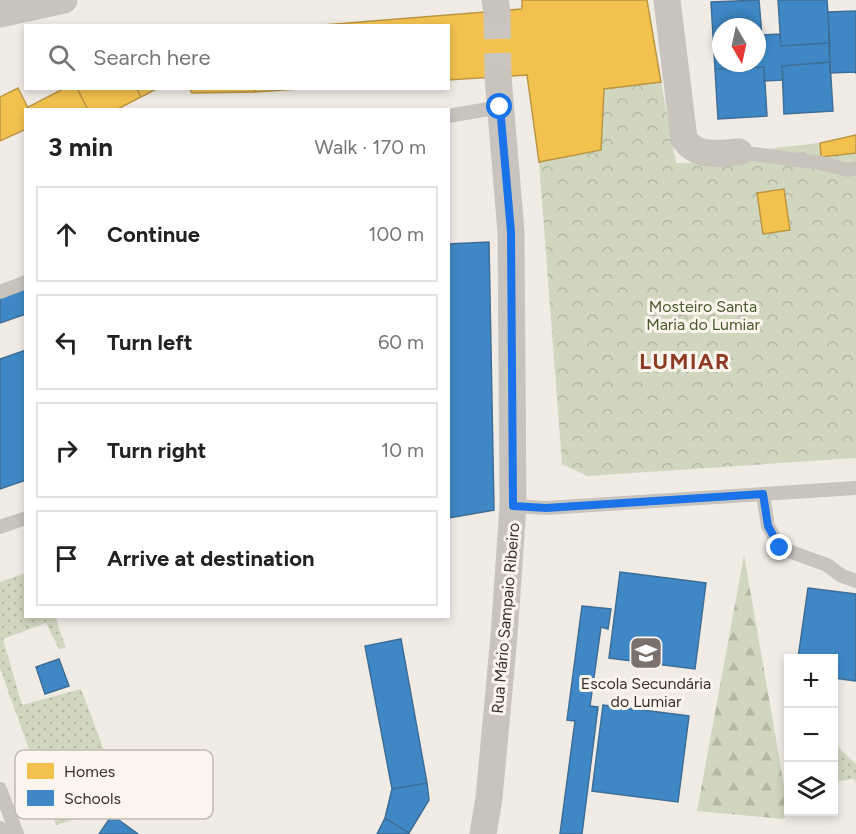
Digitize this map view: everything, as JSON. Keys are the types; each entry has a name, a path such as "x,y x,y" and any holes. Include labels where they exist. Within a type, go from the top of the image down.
{"street":[{"path":"0,14 64,0"},
{"path":"667,0 684,139 698,152 739,152"},
{"name":"Rua Mário Sampaio Ribeiro","path":"483,834 489,798 504,636 513,506 511,232 498,77"}],"lane":[{"path":"450,116 500,107"},
{"path":"739,152 821,163 848,170 856,168"},
{"path":"0,292 24,283"},
{"path":"513,506 546,508 856,488"},
{"path":"763,494 768,526 780,548 827,565 842,576 856,581"},
{"path":"0,527 24,519"},
{"path":"0,789 17,834"},
{"path":"0,828 9,834"}],"green space":[{"name":"Mosteiro Santa Maria do Lumiar","path":"661,82 676,163 739,162 765,149 820,143 856,135 856,458 587,476 562,464 539,162 601,149 604,89"},
{"path":"744,555 784,785 784,816 787,816 783,819 697,811"},
{"path":"24,573 24,618 55,618 66,648 59,649 46,623 3,639 22,705 81,689 104,750 29,750 0,668 0,582"},
{"path":"838,747 856,764 856,782 853,779 838,781"},
{"path":"54,819 76,819 56,825"}],"building: Homes":[{"path":"522,0 647,0 661,82 604,89 601,150 539,162 527,75 450,80 450,24 335,24 522,9"},
{"path":"18,88 28,108 24,108 24,130 0,141 0,97"},
{"path":"61,90 78,90 87,108 28,108"},
{"path":"78,90 137,90 141,97 120,108 87,108"},
{"path":"137,90 154,90 141,97"},
{"path":"190,90 255,90 255,92 192,93"},
{"path":"255,90 285,90 255,92"},
{"path":"856,135 856,153 821,157 820,143"},
{"path":"784,189 790,230 763,234 757,193"}],"building: Schools":[{"path":"759,0 760,18 712,19 711,2"},
{"path":"778,0 827,0 830,43 781,46"},
{"path":"856,11 856,72 830,73 828,12"},
{"path":"780,34 781,46 830,43 830,62 782,66 783,80 764,81 766,35"},
{"path":"830,62 833,111 784,114 782,66"},
{"path":"715,72 764,72 767,116 718,119"},
{"path":"489,242 494,510 450,518 450,244"},
{"path":"24,289 24,315 0,323 0,298"},
{"path":"24,351 24,481 0,489 0,359"},
{"path":"620,572 706,583 695,669 609,658"},
{"path":"808,588 856,594 856,681 838,679 838,654 799,654"},
{"path":"582,606 611,609 608,629 601,627 590,706 598,707 582,834 560,834 575,721 567,720"},
{"path":"401,639 427,783 392,789 365,646"},
{"path":"59,659 69,686 45,694 36,667"},
{"path":"603,705 689,716 678,802 592,791"},
{"path":"427,783 429,800 409,833 385,818 392,789"},
{"path":"385,818 409,833 409,834 377,834"},
{"path":"109,819 117,819 138,834 99,834"}],"tunnel":[{"path":"497,12 498,77"}],"place":[{"name":"Escola Secundária do Lumiar","path":"646,653"}],"district":[{"name":"LUMIAR","path":"685,361"}],"route":[{"path":"500,107 511,232 513,506 546,508 763,494 768,526 780,548"}]}
